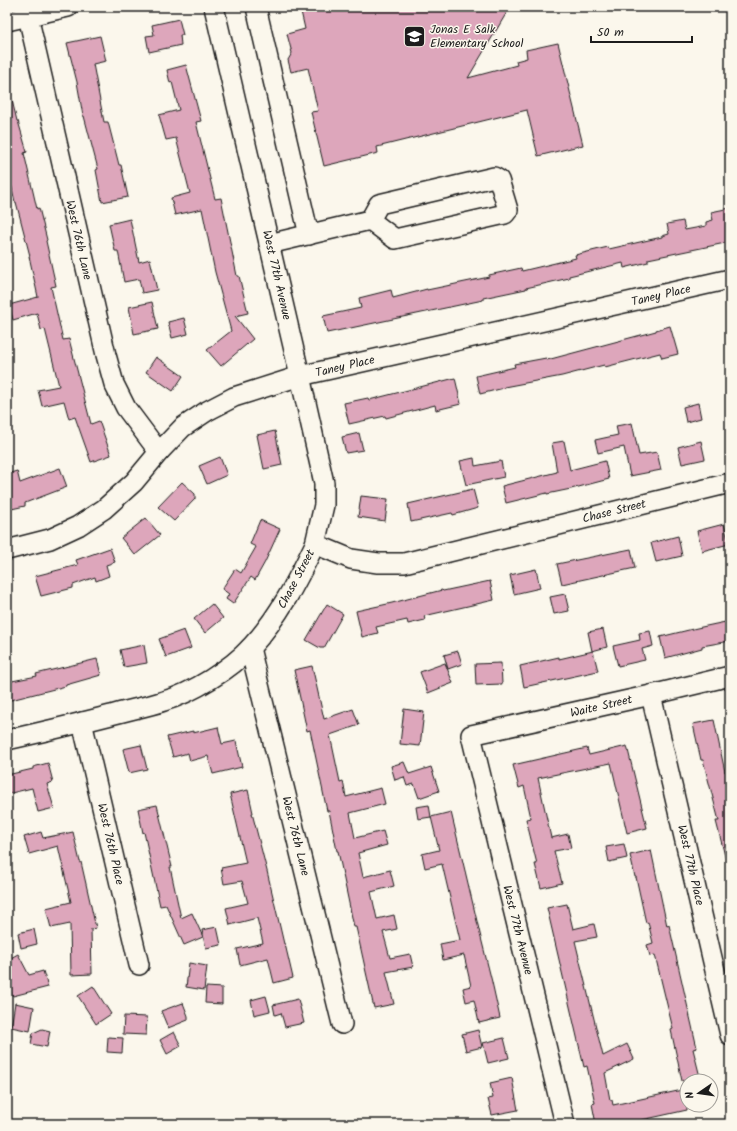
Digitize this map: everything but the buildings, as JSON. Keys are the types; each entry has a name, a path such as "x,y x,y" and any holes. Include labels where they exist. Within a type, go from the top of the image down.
{"street":[{"path":"7,21 68,7"},
{"name":"West 77th Avenue","path":"214,7 324,483 324,505 315,544"},
{"path":"256,7 309,235"},
{"name":"West 76th Lane","path":"28,16 114,384 126,408 159,452"},
{"path":"269,244 370,220 379,204 494,177 499,180 508,210 504,214 395,239 370,220"},
{"name":"Taney Place","path":"7,550 50,539 78,526 104,509 134,482 159,452 183,427 207,411 234,397 300,376 730,279"},
{"name":"Chase Street","path":"7,740 165,701 195,688 224,670 250,648 278,613 296,583 315,544 351,559 378,563 404,562 730,483"},
{"name":"West 76th Lane","path":"250,648 342,1024"},
{"name":"Waite Street","path":"471,735 730,676"},
{"name":"West 77th Place","path":"651,695 730,1035"},
{"name":"West 76th Place","path":"82,722 140,965"},
{"name":"West 77th Avenue","path":"471,735 565,1124"}],"place":[{"name":"Jonas E Salk Elementary School","path":"414,36"}]}
